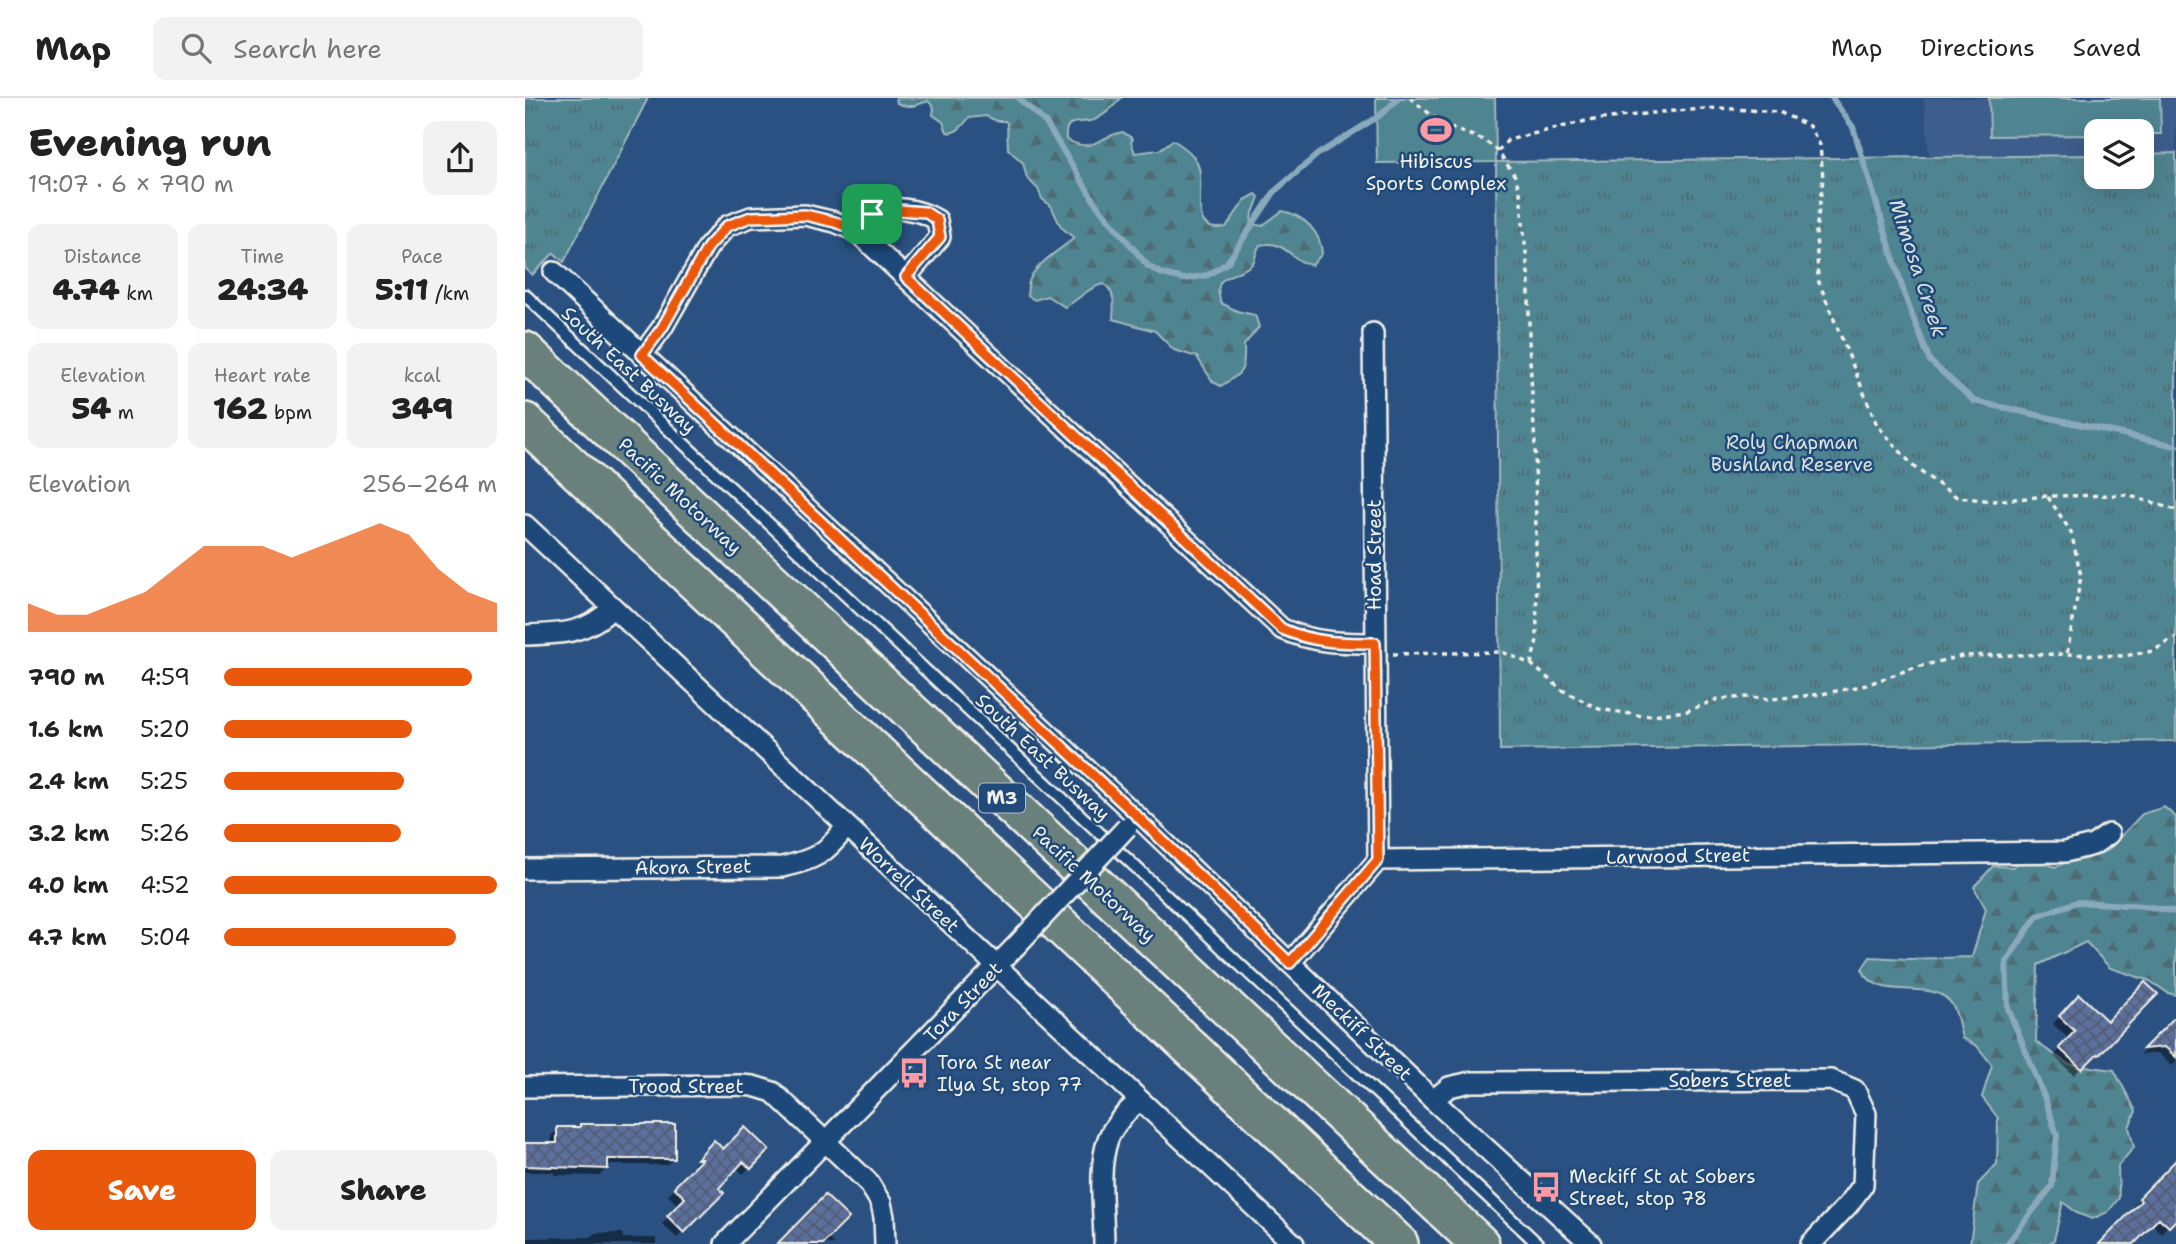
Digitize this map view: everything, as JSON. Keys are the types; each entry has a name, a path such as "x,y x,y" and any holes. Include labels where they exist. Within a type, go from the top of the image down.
{"highway":[{"name":"Pacific Motorway","path":"525,351 1480,1244"},
{"name":"M3","path":"525,422 1399,1244"}],"street":[{"path":"856,230 872,214 886,209 925,212 937,220 940,237 906,277"},
{"path":"642,355 662,328 708,247 727,226 751,217 805,215 856,230 1282,629 1303,638 1327,643 1375,648"},
{"name":"Meckiff Street","path":"554,272 1132,821 1290,963 1433,1100 1591,1244"},
{"name":"Hoad Street","path":"1373,333 1378,860"},
{"name":"Worrell Street","path":"525,525 1294,1244"},
{"path":"525,635 575,632 597,621 612,608"},
{"name":"Tora Street","path":"725,1244 997,967 1132,821"},
{"name":"Akora Street","path":"525,869 782,867 809,862 831,848 846,827"},
{"name":"Larwood Street","path":"1378,860 2064,852 2093,845 2109,834"},
{"path":"1290,963 1378,860"},
{"name":"Sobers Street","path":"1433,1100 1449,1087 1471,1082 1831,1080 1855,1090 1866,1114 1863,1185 1811,1244"},
{"name":"Trood Street","path":"525,1087 763,1088 781,1098 876,1192 884,1216 885,1244"},
{"path":"1104,1244 1103,1171 1108,1140 1119,1121 1139,1101"}],"lane":[{"name":"South East Busway","path":"525,295 1538,1244"}],"path":[{"path":"1410,98 1445,126 1484,140 1498,150 1515,176 1521,192 1529,283 1529,342 1535,445 1537,640 1531,664"},
{"path":"1498,150 1508,140 1586,121 1661,112 1719,108 1779,113 1809,126 1821,145 1823,179 1815,231 1818,280 1877,425 1915,468 1958,497 1994,501 2048,496 2127,495 2176,510"},
{"path":"2048,496 2071,532 2081,576 2067,654"},
{"path":"1375,648 1502,652 1531,664 1562,690 1599,709 1643,716 1687,711 1718,699 1773,699 1822,694 1866,685 1913,668 1962,656 2124,656 2153,651 2176,637"}],"shaded area":[{"path":"1924,98 2176,98 2176,153 2154,154 2154,119 2084,119 2084,155 1929,158"}],"green space":[{"path":"525,98 648,98 564,262 554,253 532,275 525,268"},
{"path":"896,98 1121,98 1098,118 1070,124 1067,127 1066,139 1089,145 1123,132 1133,139 1131,142 1135,153 1159,150 1173,140 1189,151 1199,168 1200,209 1206,225 1214,228 1226,227 1245,200 1256,194 1259,197 1251,218 1253,224 1262,226 1282,211 1297,216 1315,232 1322,254 1312,265 1304,263 1276,245 1260,245 1251,265 1221,281 1218,293 1221,303 1237,311 1255,315 1259,327 1244,345 1241,370 1221,386 1213,382 1197,357 1174,350 1155,331 1113,319 1112,295 1104,284 1093,288 1065,307 1047,296 1035,300 1028,296 1028,286 1036,270 1074,238 1061,227 1051,206 1042,199 1038,189 1027,178 1023,163 1008,149 1007,123 986,116 969,118 951,133 947,132 943,122 933,115 934,107 928,101 905,106 897,103"},
{"name":"Hibiscus Sports Complex","path":"1376,98 1495,98 1496,162 1377,163"},
{"path":"1989,98 2160,98 2161,134 2154,134 2154,119 2084,119 2084,135 1990,136"},
{"name":"Roly Chapman Bushland Reserve","path":"2176,153 2176,741 1500,750 1496,162 2084,155 2084,189 2154,189 2154,154"},
{"path":"2164,807 2176,817 2176,995 2150,981 2110,968 2086,942 2038,965 2036,1042 2068,1064 2114,1070 2136,1111 2129,1127 2134,1147 2118,1166 2119,1198 2108,1212 2092,1219 2077,1213 2063,1202 2054,1240 2048,1244 1970,1244 1978,1184 1997,1164 1998,1118 1982,1097 1992,1065 1977,1046 1962,1038 1955,1010 1945,997 1933,992 1880,986 1870,980 1862,969 1870,957 1972,957 1986,909 1974,887 1993,866 2013,867 2028,860 2055,867 2091,853 2107,851 2142,814"}],"building":[{"path":"2145,982 2158,994 2082,1069 2059,1048 2075,1031 2059,1016 2079,994 2107,1021"},
{"path":"2176,1016 2176,1057 2165,1047 2143,1049"},
{"path":"580,1124 675,1124 675,1159 608,1159 608,1169 525,1166 525,1143 557,1143 557,1127 580,1127"},
{"path":"745,1127 769,1150 751,1169 743,1162 719,1188 724,1193 684,1233 667,1216 685,1198 674,1187 702,1159 697,1159 714,1140 723,1149"},
{"path":"2176,1160 2176,1220 2169,1227 2159,1218 2134,1244 2099,1244 2141,1201 2139,1198"},
{"path":"825,1195 849,1218 823,1244 777,1244"}],"waterway":[{"name":"Mimosa Creek","path":"1018,98 1046,123 1096,204 1148,266 1162,274 1184,279 1208,275 1227,263 1275,191 1318,154 1379,116 1397,100"},
{"name":"Mimosa Creek","path":"1832,98 1853,127 1905,296 1930,361 1974,401 2176,446"},
{"name":"Mimosa Creek","path":"2007,1244 2052,1186 2057,1135 2008,1008 2006,962 2037,916 2077,902 2145,906 2176,912"}],"place":[{"name":"Hibiscus Sports Complex","path":"1436,130"},
{"name":"Tora St near Ilya St, stop 77","path":"914,1073"},
{"name":"Meckiff St at Sobers Street, stop 78","path":"1546,1187"}],"route":[{"path":"886,209 925,212 937,220 940,237 906,277 1282,629 1303,638 1327,643 1375,643 1378,860 1290,963 1139,818 642,355 662,328 708,247 727,226 751,217 805,215 856,230 872,214 886,209"}]}
